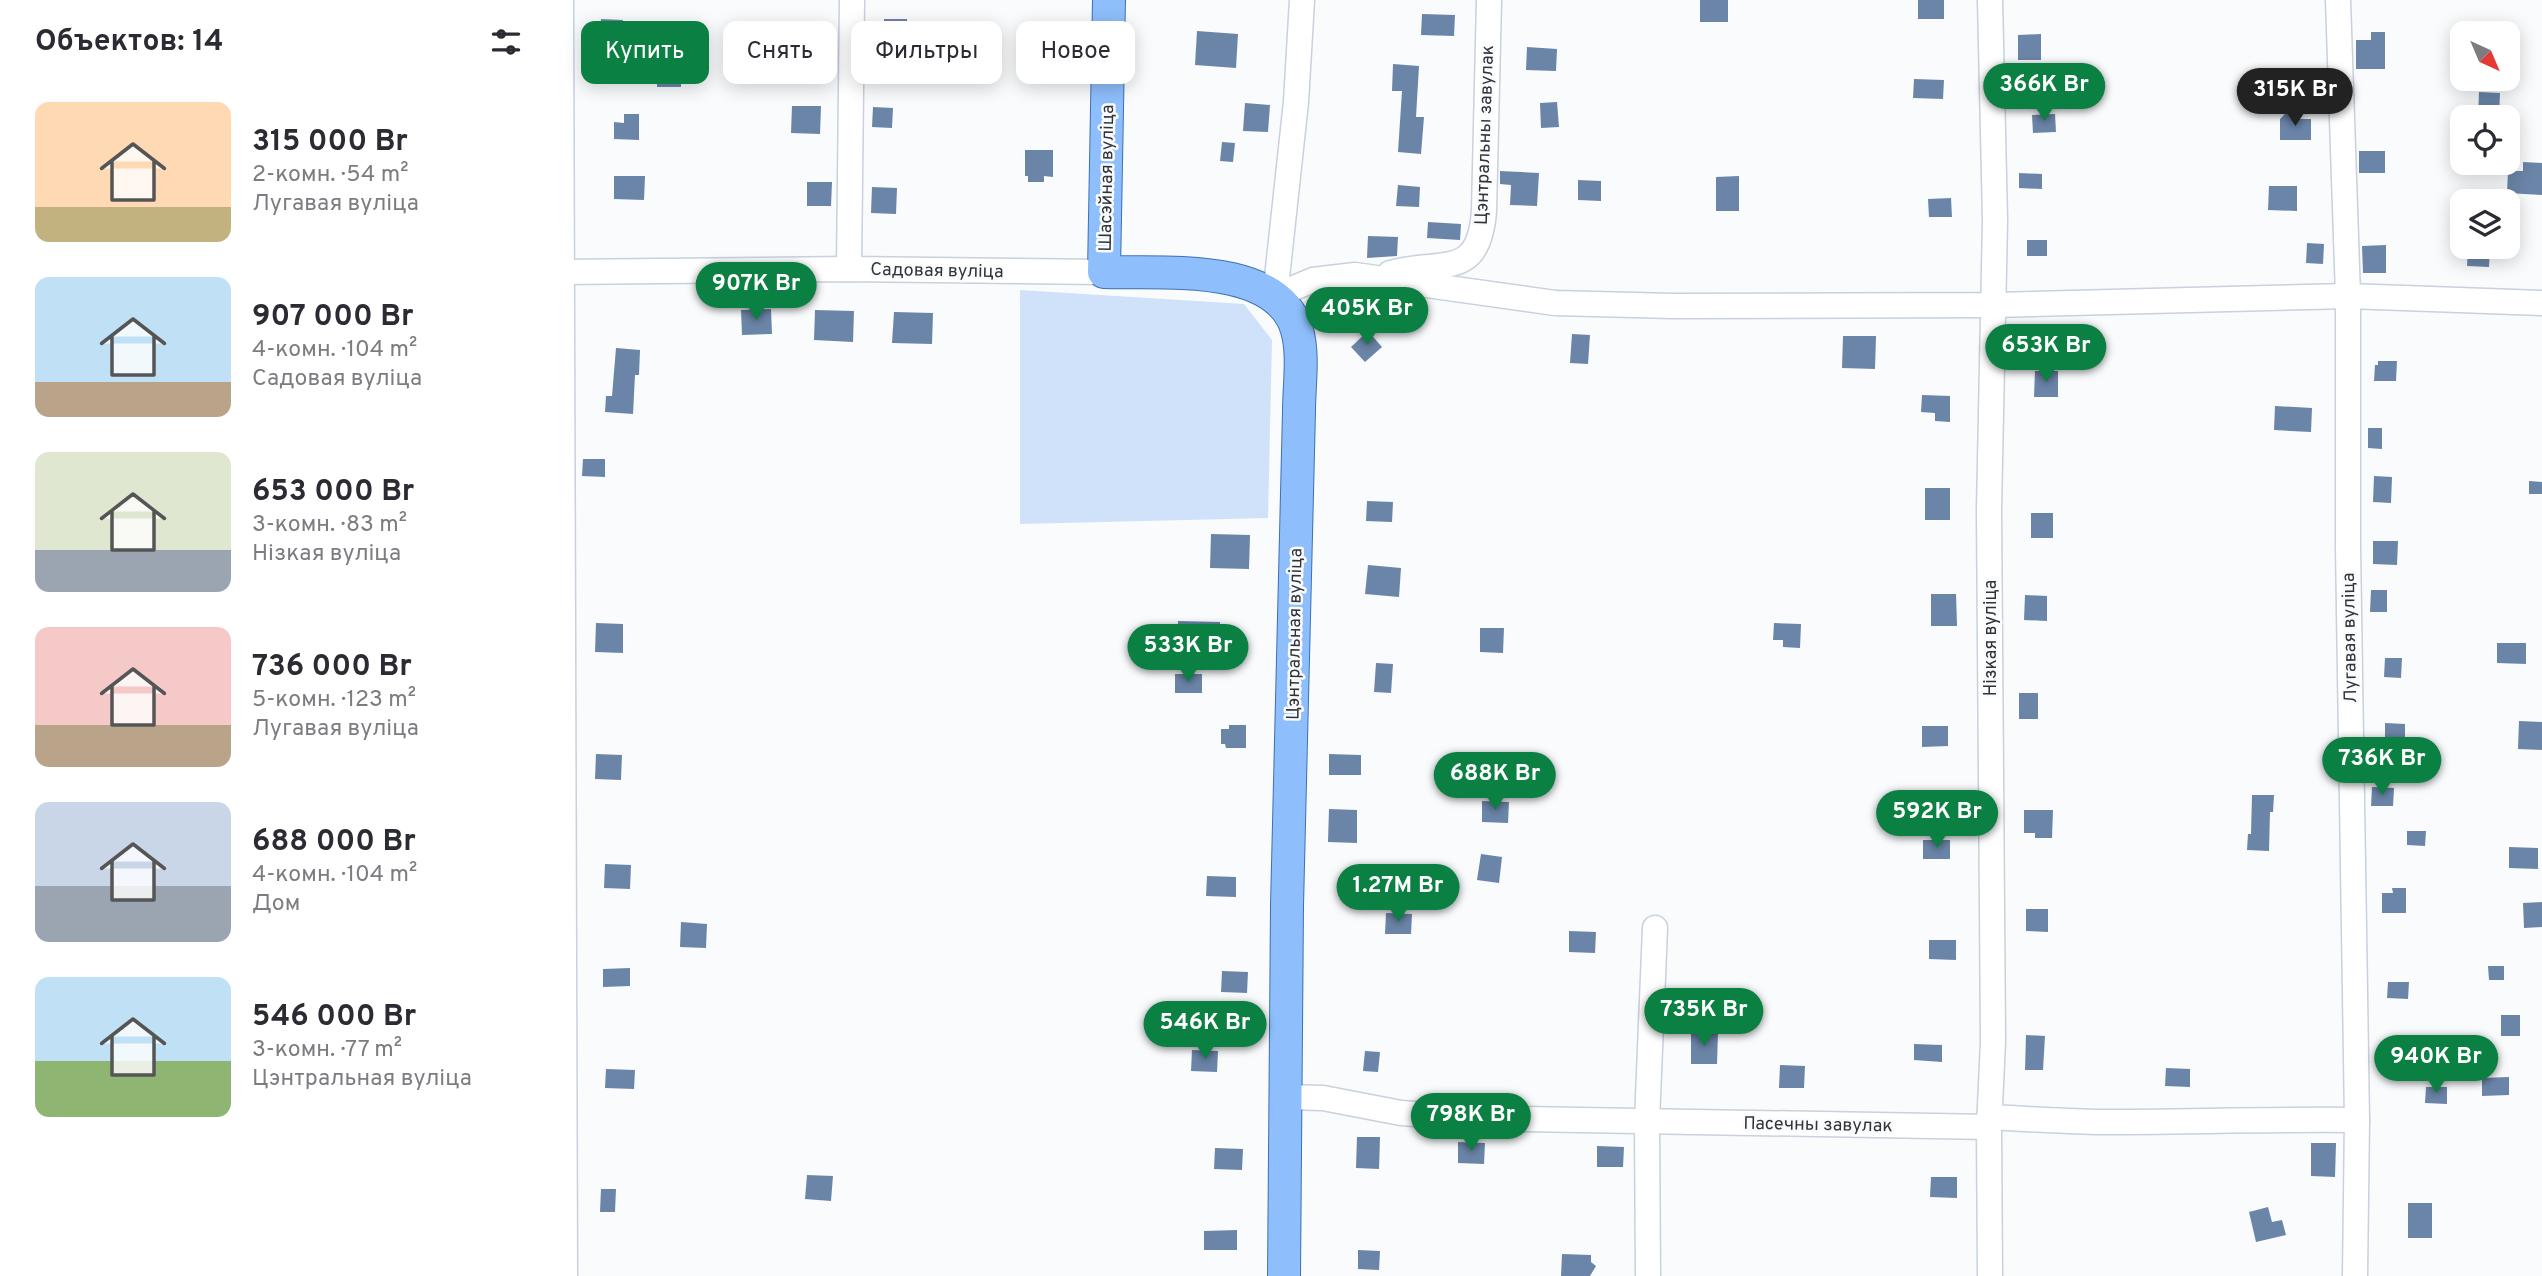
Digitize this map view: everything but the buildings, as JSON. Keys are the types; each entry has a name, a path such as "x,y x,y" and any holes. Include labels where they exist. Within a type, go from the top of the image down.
{"main road":[{"name":"Шасэйная вуліца","path":"1104,272 1109,0"},
{"path":"1104,272 1224,278 1256,286 1275,296"},
{"name":"Цэнтральная вуліца","path":"1275,296 1294,320 1299,345 1284,1097 1284,1276"}],"street":[{"path":"561,0 565,1276"},
{"path":"849,269 852,0"},
{"path":"1275,296 1296,102 1302,0"},
{"name":"Цэнтральны завулак","path":"1378,277 1408,268 1458,263 1471,256 1479,242 1484,211 1489,0"},
{"name":"Нізкая вуліца","path":"1990,0 1995,305 1989,510 1993,1042 1989,1122 1990,1276"},
{"name":"Лугавая вуліца","path":"2338,0 2348,296 2348,547 2357,1120 2356,1276"},
{"name":"Садовая вуліца","path":"560,272 849,269 1104,272"},
{"path":"1275,296 1299,285 1326,278 1355,275 1555,303 1673,306 1995,305 2348,296 2542,303"},
{"path":"1648,1276 1647,1121 1655,928"},
{"name":"Пасечны завулак","path":"1284,1097 1323,1098 1401,1113 1458,1117 1647,1121 2357,1120"}],"shaded area":[{"path":"1020,290 1244,304 1272,340 1268,518 1020,524"}]}
